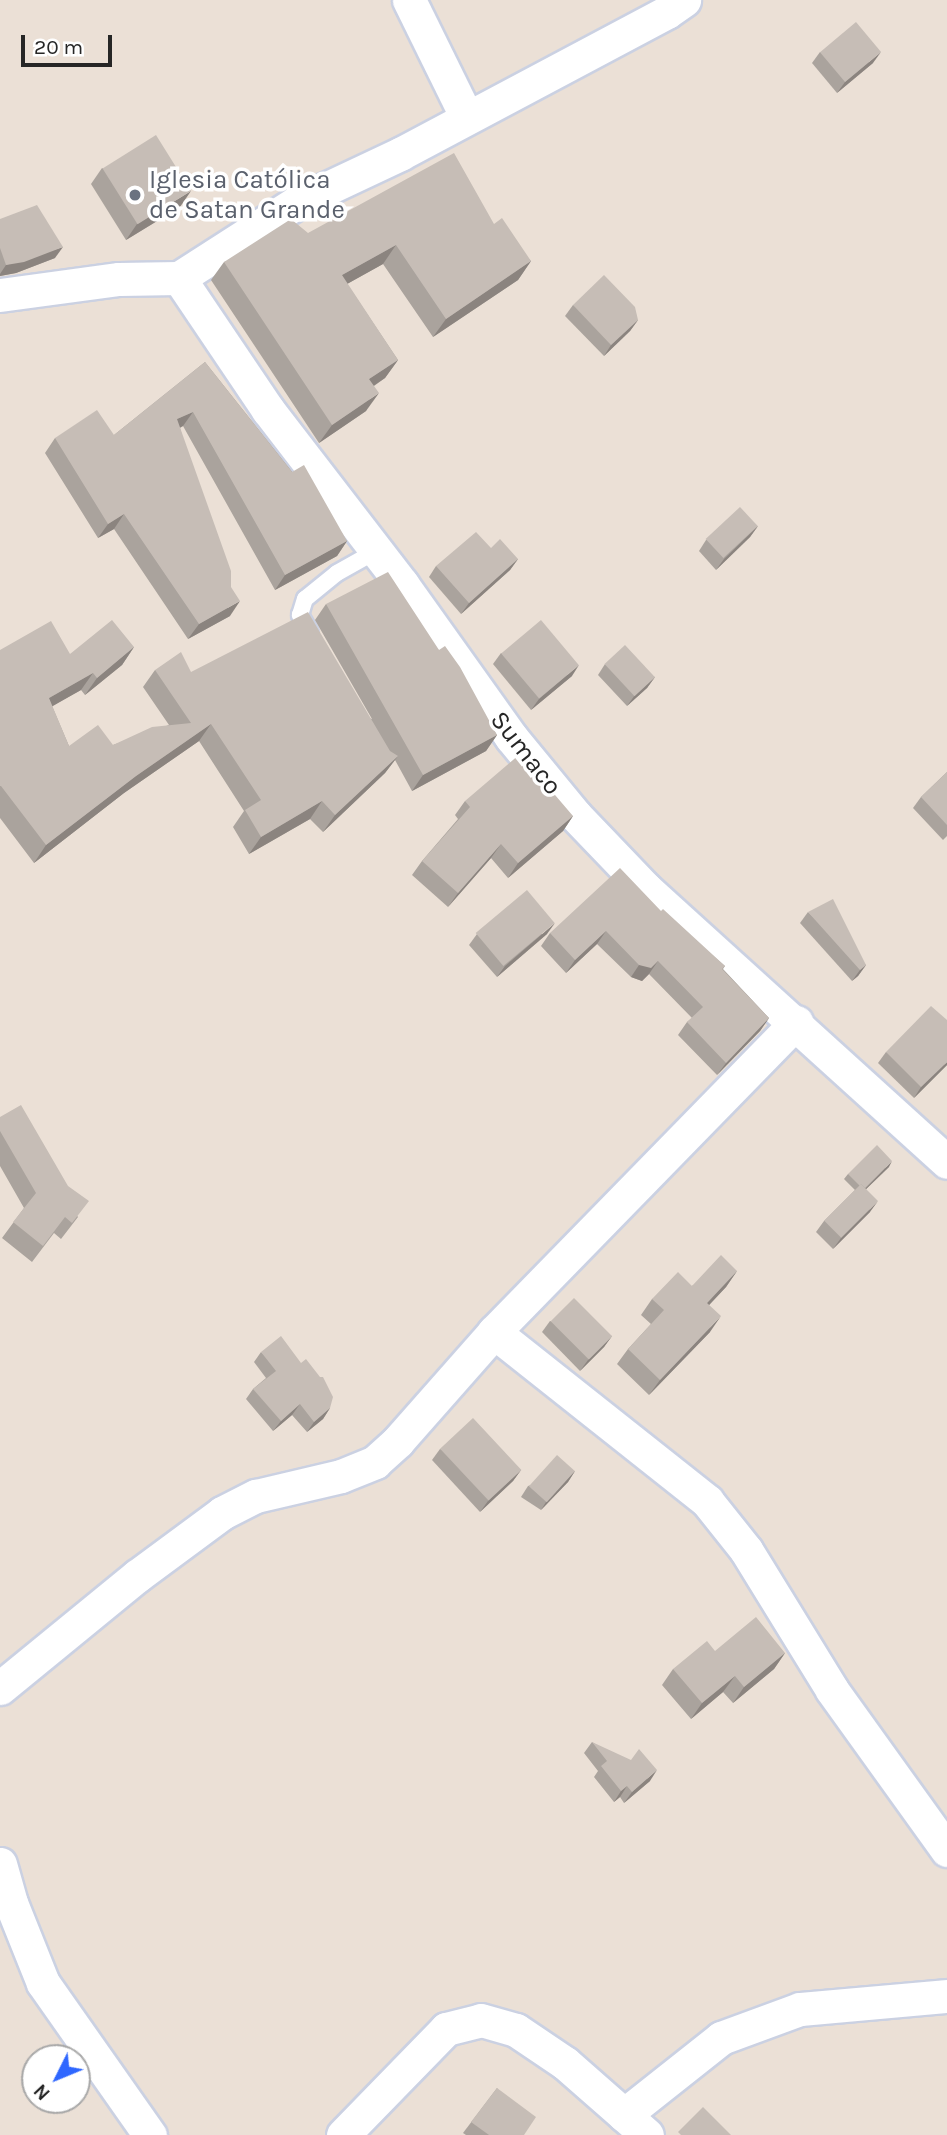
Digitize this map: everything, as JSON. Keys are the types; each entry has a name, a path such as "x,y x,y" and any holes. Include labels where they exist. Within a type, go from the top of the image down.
{"street":[{"path":"410,0 467,118"},
{"path":"0,295 119,279 180,278 296,203 467,118 667,12 684,0"},
{"name":"Sumaco","path":"180,278 268,410 376,551 511,737 575,815 646,889 796,1022 947,1162"},
{"path":"0,1688 137,1576 222,1513 256,1496 341,1476 375,1462 398,1441 494,1332 796,1022"},
{"path":"494,1332 707,1501 746,1550 832,1690 947,1850"},
{"path":"0,1864 11,1903 43,1983 150,2135"},
{"path":"343,2135 446,2029 481,2020 516,2030 565,2063 635,2125 721,2038 800,2009 947,1996"}],"lane":[{"path":"320,649 300,615 305,599 337,573 376,551"}],"building":[{"path":"856,22 881,52 845,82 820,52"},
{"name":"Iglesia Católica de Satan Grande","path":"156,135 191,191 138,224 103,168"},
{"path":"454,153 494,224 502,218 531,261 446,319 396,245 342,275 398,360 369,379 379,393 332,425 224,262 291,219 308,233"},
{"path":"37,205 63,247 24,262 6,265 0,248 0,219"},
{"path":"604,275 635,307 638,320 611,345 573,305"},
{"path":"205,362 292,472 304,465 347,541 285,575 193,412 177,419 231,571 231,587 240,601 199,624 124,514 108,524 55,438 97,410 114,435"},
{"path":"740,507 758,526 723,558 706,539"},
{"path":"476,532 491,548 500,539 518,559 469,603 436,566"},
{"path":"388,572 439,650 445,646 460,667 497,735 423,775 326,604"},
{"path":"308,612 390,751 398,756 335,815 322,801 261,837 245,810 261,800 211,724 136,776 46,845 0,786 0,650 51,621 70,654 112,620 134,647 97,678 93,673 49,698 69,746 98,725 113,745 152,727 191,723 155,670 181,652 191,672"},
{"path":"541,620 579,665 539,699 501,653"},
{"path":"625,645 655,677 635,696 605,664"},
{"path":"520,754 573,816 518,863 501,844 458,893 422,861 470,807 465,801"},
{"path":"947,772 947,825 921,797"},
{"path":"620,868 661,911 663,909 725,966 722,969 769,1018 726,1063 687,1022 703,1007 658,961 651,968 639,965 606,931 575,960 550,933"},
{"path":"527,890 555,923 503,966 476,933"},
{"path":"833,899 866,965 860,970 808,912"},
{"path":"931,1006 947,1020 947,1062 921,1087 886,1052"},
{"path":"21,1105 68,1186 89,1201 72,1223 65,1217 43,1246 13,1222 36,1193 0,1131 0,1117"},
{"path":"877,1145 892,1161 865,1188 848,1174"},
{"path":"861,1184 878,1201 841,1238 824,1221"},
{"path":"721,1255 737,1271 707,1303 721,1316 660,1380 628,1349 664,1310 652,1299 678,1272 692,1286"},
{"path":"574,1298 612,1336 589,1360 551,1321"},
{"path":"281,1336 301,1363 306,1359 320,1377 323,1377 333,1397 330,1408 314,1422 300,1404 281,1421 253,1389 276,1371 261,1352"},
{"path":"473,1418 521,1470 489,1501 440,1449"},
{"path":"557,1455 575,1471 547,1502 529,1486"},
{"path":"756,1617 785,1653 744,1687 735,1676 702,1703 673,1669 707,1641 715,1651"},
{"path":"592,1742 631,1760 639,1749 657,1770 632,1792 627,1786 621,1791 601,1766 607,1761"},
{"path":"497,2088 536,2117 524,2135 489,2135 471,2122"},
{"path":"703,2107 731,2135 681,2135 678,2132"}],"place":[{"name":"Iglesia Católica de Satan Grande","path":"135,195"}]}
